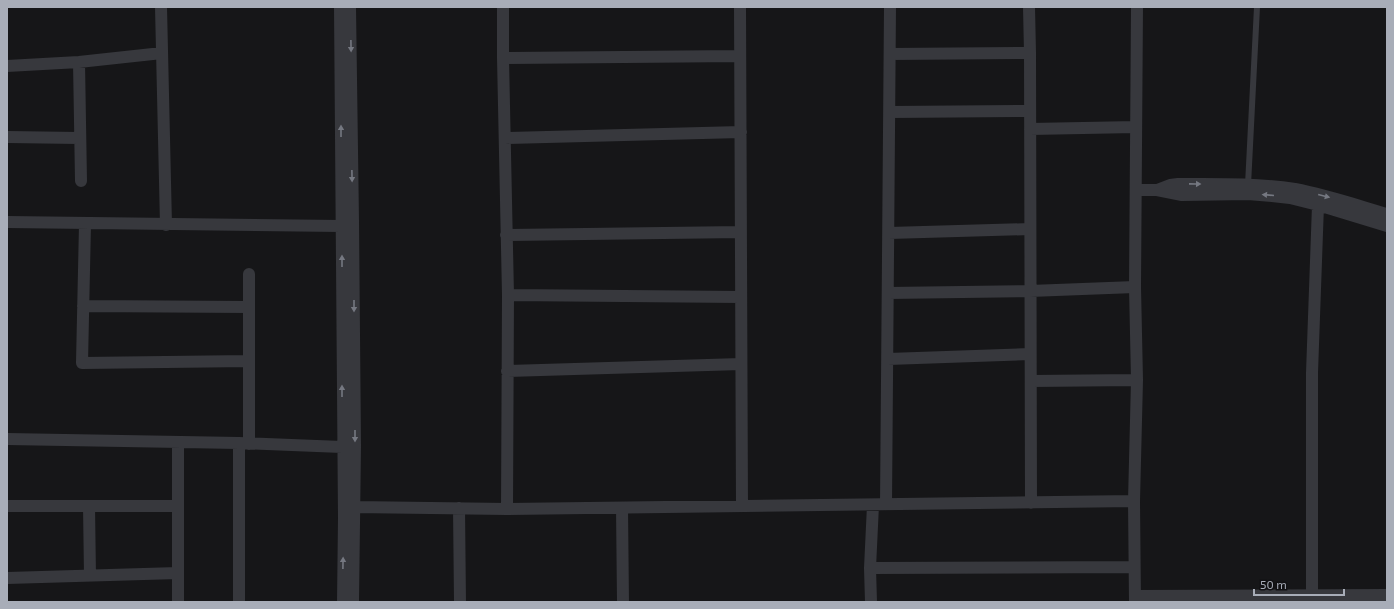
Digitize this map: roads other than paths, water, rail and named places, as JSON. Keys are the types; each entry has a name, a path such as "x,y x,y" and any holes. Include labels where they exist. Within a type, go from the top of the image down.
{"street":[{"path":"161,7 166,225"},
{"path":"340,7 342,447 344,518 343,602"},
{"path":"350,7 354,221 353,602"},
{"path":"504,7 503,58 508,295 507,509"},
{"path":"740,7 742,506"},
{"path":"886,504 890,7"},
{"path":"1029,7 1031,503"},
{"path":"1136,7 1135,288 1137,380 1134,501 1135,599 1387,595"},
{"path":"7,66 79,62 162,53"},
{"path":"890,54 1030,53"},
{"path":"503,58 740,56"},
{"path":"79,62 79,138 81,181"},
{"path":"890,112 1030,111"},
{"path":"1030,129 1136,127"},
{"path":"505,138 741,132"},
{"path":"7,137 79,138"},
{"path":"1157,190 1170,184 1248,185 1296,189 1387,214"},
{"path":"1136,190 1157,190 1182,195 1248,194 1272,196 1318,205 1387,226"},
{"path":"1312,595 1312,373 1318,205"},
{"path":"7,222 341,226"},
{"path":"85,224 82,363 249,361"},
{"path":"889,233 1030,229"},
{"path":"506,235 741,232"},
{"path":"239,602 244,444 249,361 249,274"},
{"path":"888,293 1135,288"},
{"path":"508,295 741,297"},
{"path":"83,306 249,307"},
{"path":"888,359 1030,354"},
{"path":"507,371 741,364"},
{"path":"1031,382 1137,380"},
{"path":"7,439 342,447"},
{"path":"178,442 178,602"},
{"path":"354,507 507,509 1134,501"},
{"path":"871,602 870,568 873,505"},
{"path":"7,506 178,506"},
{"path":"90,506 90,576"},
{"path":"459,508 460,602"},
{"path":"622,508 623,602"},
{"path":"870,568 1134,567"},
{"path":"7,578 178,573"}],"lane":[{"path":"1248,185 1257,7"}]}
